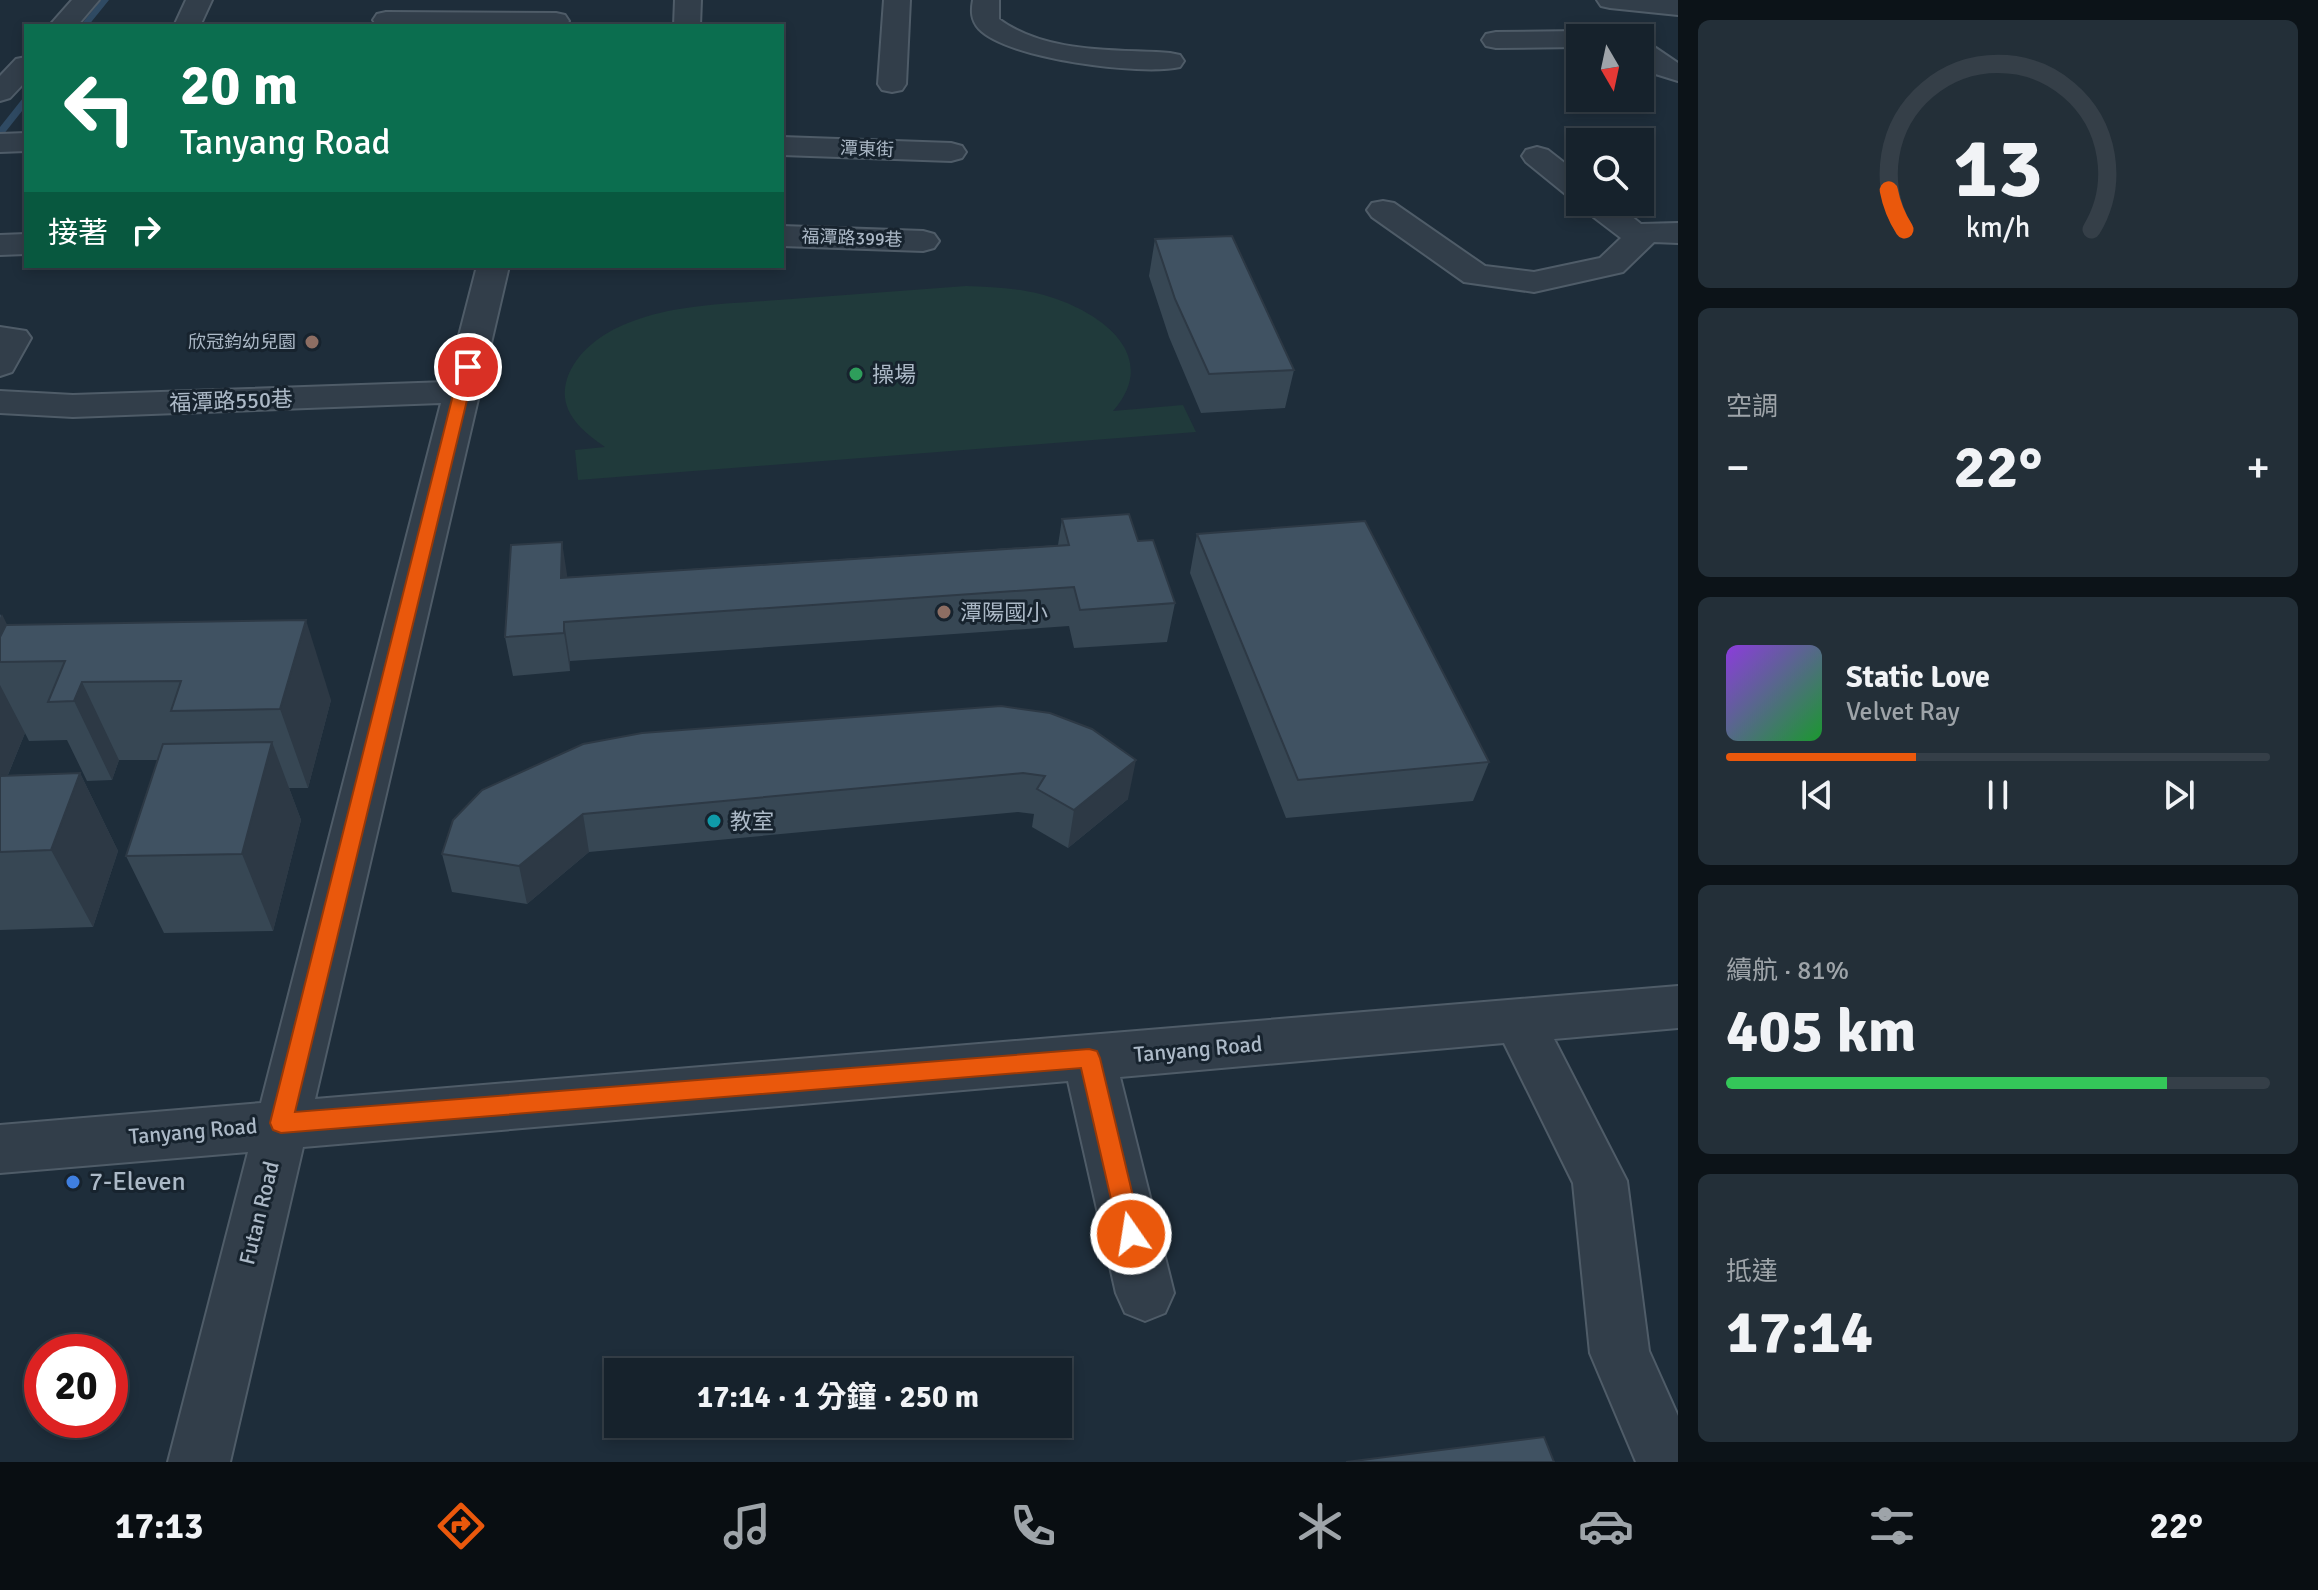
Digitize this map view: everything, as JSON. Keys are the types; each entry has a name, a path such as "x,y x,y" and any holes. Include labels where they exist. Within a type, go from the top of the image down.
{"street":[{"path":"64,24 86,0"},
{"path":"188,24 199,0"},
{"path":"687,24 688,0"},
{"path":"892,84 897,0"},
{"path":"986,0 984,13 989,24 1042,50 1170,61"},
{"path":"1610,0 1668,4"},
{"path":"1620,1 1623,24"},
{"path":"386,20 558,16"},
{"path":"1496,40 1566,39"},
{"path":"1654,62 1678,73"},
{"path":"0,92 24,67"},
{"path":"0,143 24,142"},
{"name":"潭東街","path":"784,146 951,152"},
{"path":"1537,156 1566,179"},
{"path":"1383,210 1476,275 1534,282 1611,265 1646,232 1678,233"},
{"path":"1612,216 1640,238"},
{"name":"福潭路399巷","path":"784,236 923,241"},
{"path":"0,245 24,244"},
{"name":"Futan Road","path":"199,1462 492,268"},
{"path":"0,337 14,338 0,365"},
{"name":"福潭路550巷","path":"0,402 73,406 461,392"},
{"name":"Tanyang Road","path":"0,1149 281,1123 1520,1023 1678,1007"},
{"path":"1520,1023 1600,1181 1620,1353 1667,1462"},
{"path":"1089,1058 1145,1293"}],"green space":[{"path":"966,286 1040,294 1082,310 1101,322 1127,352 1131,370 1127,390 1113,411 1183,405 1196,432 578,480 575,450 605,447 574,419 565,401 567,379 583,352 618,327 664,312 702,306"}],"building":[{"path":"1232,236 1294,370 1209,374 1175,299 1155,239"},
{"path":"1129,514 1138,541 1153,540 1175,603 1080,610 1074,587 564,622 564,633 505,637 511,545 562,542 561,578 1069,545 1062,519"},
{"path":"1365,521 1489,762 1298,780 1197,534"},
{"path":"306,620 280,709 171,711 181,681 82,682 74,701 48,702 65,661 0,662 0,637 6,625"},
{"path":"1001,706 1050,713 1092,729 1136,760 1074,810 1037,789 1045,776 1023,773 583,814 519,866 442,854 453,820 482,790 583,744 642,733"},
{"path":"272,742 242,854 126,856 163,744"},
{"path":"80,773 51,850 0,852 0,776"},
{"path":"1544,1437 1554,1462 1346,1462"}],"waterway":[{"path":"86,24 105,0"},
{"path":"0,133 24,103"}],"place":[{"name":"欣冠鈞幼兒園","path":"312,342"},
{"name":"操場","path":"856,374"},
{"name":"潭陽國小","path":"944,612"},
{"name":"教室","path":"714,821"},
{"name":"7-Eleven","path":"73,1182"}],"route":[{"path":"468,367 281,1123 1089,1058 1131,1234"}]}
